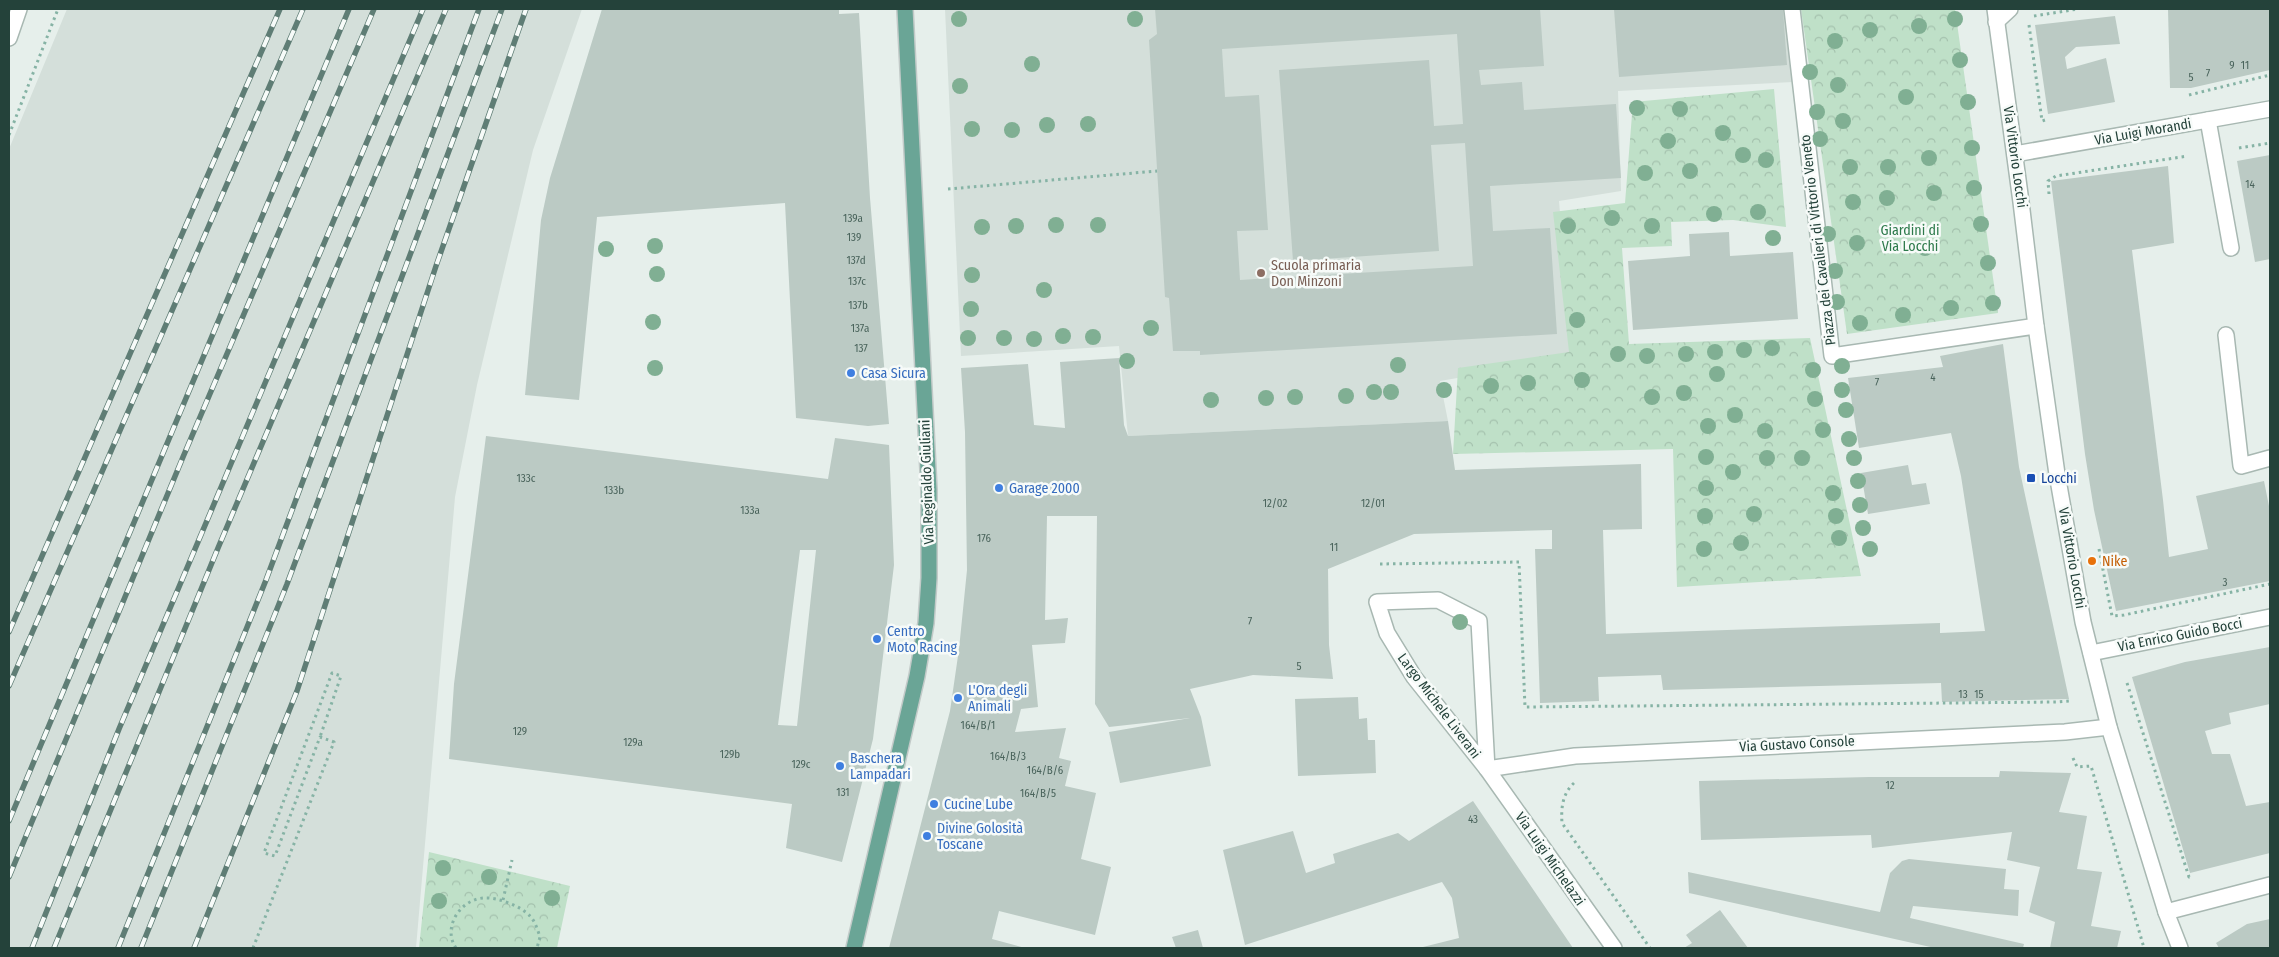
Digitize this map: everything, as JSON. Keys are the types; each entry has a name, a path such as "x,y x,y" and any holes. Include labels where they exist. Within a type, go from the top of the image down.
{"main road":[{"name":"Via Reginaldo Giuliani","path":"854,948 917,676 926,622 929,578 929,490 905,9"}],"street":[{"path":"9,38 19,9"},
{"name":"Piazza dei Cavalieri di Vittorio Veneto","path":"1792,9 1832,356 2036,326"},
{"path":"1996,15 2010,9"},
{"name":"Via Vittorio Locchi","path":"1996,15 2057,474 2083,622 2109,727 2166,912 2180,948"},
{"name":"Via Luigi Morandi","path":"2015,154 2270,108"},
{"path":"2208,120 2230,248"},
{"path":"2226,335 2241,466 2270,458"},
{"name":"Largo Michele Liverani","path":"1438,600 1479,621 1487,769 1414,677 1387,633 1377,602 1438,600"},
{"name":"Via Enrico Guido Bocci","path":"2090,653 2270,617"},
{"name":"Via Gustavo Console","path":"1487,769 1575,756 2065,732 2109,727"},
{"name":"Via Luigi Michelazzi","path":"1487,769 1614,948"},
{"path":"2166,912 2270,886"}],"path":[{"path":"9,135 58,9"},
{"path":"2046,120 2042,121 2028,17 2078,9"},
{"path":"2180,97 2270,75"},
{"path":"2049,198 2048,181 2056,176 2270,143"},
{"path":"948,189 1157,171"},
{"path":"2099,548 2112,616 2270,584"},
{"path":"1380,564 1518,562 1525,707 2070,701"},
{"path":"332,673 341,676 320,737 275,856 264,853 332,673"},
{"path":"2125,675 2189,877"},
{"path":"253,948 334,742 320,737"},
{"path":"2072,756 2077,767 2091,766 2144,948"},
{"path":"1581,777 1570,787 1561,806 1562,823 1650,948"},
{"path":"503,900 512,860"},
{"path":"456,948 451,942 450,925 457,913 468,904 482,898 503,900 530,916 540,937 537,948"}],"shaded area":[{"path":"67,9 582,9 533,150 477,385 455,497 416,948 9,948 9,149"},
{"name":"Scuola primaria Don Minzoni","path":"945,9 1787,9 1793,82 1618,91 1621,191 1559,201 1572,358 1440,381 1448,421 1128,436 1119,346 961,356"}],"green space":[{"name":"Giardini di Via Locchi","path":"1801,9 1955,9 1998,313 1847,334"},
{"path":"1774,89 1786,227 1733,220 1671,222 1672,246 1622,248 1629,344 1810,338 1861,576 1677,587 1673,449 1453,454 1458,368 1569,352 1553,212 1625,203 1633,102"},
{"path":"429,852 570,886 557,948 419,948"}],"building":[{"path":"602,9 839,9 839,14 859,13 870,198 889,424 868,426 796,418 785,203 597,217 579,400 525,395 541,220 550,178"},
{"path":"1155,9 1540,9 1544,66 1479,70 1481,85 1522,82 1524,110 1616,104 1621,178 1490,186 1493,231 1550,228 1557,334 1200,355 1200,351 1173,351 1169,298 1165,297 1149,40 1157,34","holes":["1457,34 1463,124 1434,126 1429,60 1279,70 1293,261 1439,251 1431,145 1465,143 1473,266 1240,280 1237,231 1268,230 1259,95 1225,97 1222,49"]},
{"path":"1614,9 1783,9 1787,65 1619,77"},
{"path":"2168,9 2270,9 2270,70 2191,88 2170,88"},
{"path":"2115,16 2120,44 2076,47 2065,57 2067,69 2106,58 2115,102 2048,114 2035,25"},
{"path":"2270,155 2270,259 2255,262 2237,161"},
{"path":"2168,166 2174,243 2132,250 2169,557 2208,549 2196,496 2264,481 2270,511 2270,581 2116,611 2094,510 2085,454 2051,181"},
{"path":"1729,232 1730,256 1793,252 1798,319 1633,330 1628,261 1690,256 1689,234"},
{"path":"2003,344 2019,467 2069,699 1942,702 1941,683 1663,690 1661,675 1598,677 1599,701 1540,703 1535,549 1552,549 1552,530 1414,534 1328,569 1329,645 1333,679 1253,675 1190,689 1201,717 1211,766 1120,783 1109,732 1190,718 1109,727 1095,704 1097,516 1047,516 1045,620 1068,618 1065,643 1032,645 1038,707 1021,709 1015,732 1066,728 1059,758 1071,761 1065,786 1096,793 1081,859 1111,867 1095,935 999,911 992,939 1025,948 889,948 950,711 959,649 967,570 965,432 961,368 1028,364 1034,425 1065,428 1060,362 1119,358 1124,425 1128,436 1448,421 1455,470 1641,464 1642,529 1603,530 1606,634 1940,623 1940,633 1985,631 1961,476 1951,433 1859,448 1848,378 1943,367 1940,356"},
{"path":"486,436 828,479 835,438 889,445 894,565 873,739 842,862 786,848 792,804 449,759 454,684","holes":["800,550 816,550 797,726 778,725"]},
{"path":"1908,465 1912,485 1926,483 1930,504 1868,514 1861,473"},
{"path":"2270,647 2270,704 2229,713 2231,724 2205,731 2212,754 2230,754 2246,806 2270,802 2270,853 2190,873 2132,677 2185,662"},
{"path":"1358,697 1359,719 1367,718 1368,740 1375,740 1376,773 1298,776 1295,699"},
{"path":"2000,771 2071,773 2059,812 2087,816 2077,869 2102,872 2091,926 2121,931 2117,948 2050,948 2055,922 2029,912 2040,867 2007,860 2012,832 1872,848 1871,835 1701,840 1699,781 1869,777 1999,777"},
{"path":"1473,801 1573,948 1419,948 1459,938 1452,898 1442,882 1245,945 1223,850 1293,831 1306,873 1335,863 1333,854 1398,833 1409,841"},
{"path":"1909,859 2006,869 2004,889 2019,890 2018,916 1913,906 1910,918 2024,944 2023,948 1935,948 1689,893 1688,872 1880,912 1890,873 1902,861"},
{"path":"1720,910 1748,948 1684,948 1692,943 1686,935"},
{"path":"2270,919 2270,948 2219,948 2216,943 2247,924"},
{"path":"1198,930 1203,948 1176,948 1172,937"}],"railway":[{"path":"9,632 280,9"},
{"path":"9,686 303,9"},
{"path":"9,821 349,9"},
{"path":"9,877 183,457 374,9"},
{"path":"32,948 119,729 423,9"},
{"path":"54,948 218,548 446,9"},
{"path":"118,948 266,580 479,9"},
{"path":"141,948 287,584 502,9"},
{"path":"194,948 297,691 436,266 526,9"}],"place":[{"name":"Scuola primaria Don Minzoni","path":"1261,273"},
{"name":"Casa Sicura","path":"851,373"},
{"name":"Locchi","path":"2031,478"},
{"name":"Garage 2000","path":"999,488"},
{"name":"Nike","path":"2092,561"},
{"name":"Centro Moto Racing","path":"877,639"},
{"name":"L'Ora degli Animali","path":"958,698"},
{"name":"Baschera Lampadari","path":"840,766"},
{"name":"Cucine Lube","path":"934,804"},
{"name":"Divine Golosità Toscane","path":"927,836"}]}
